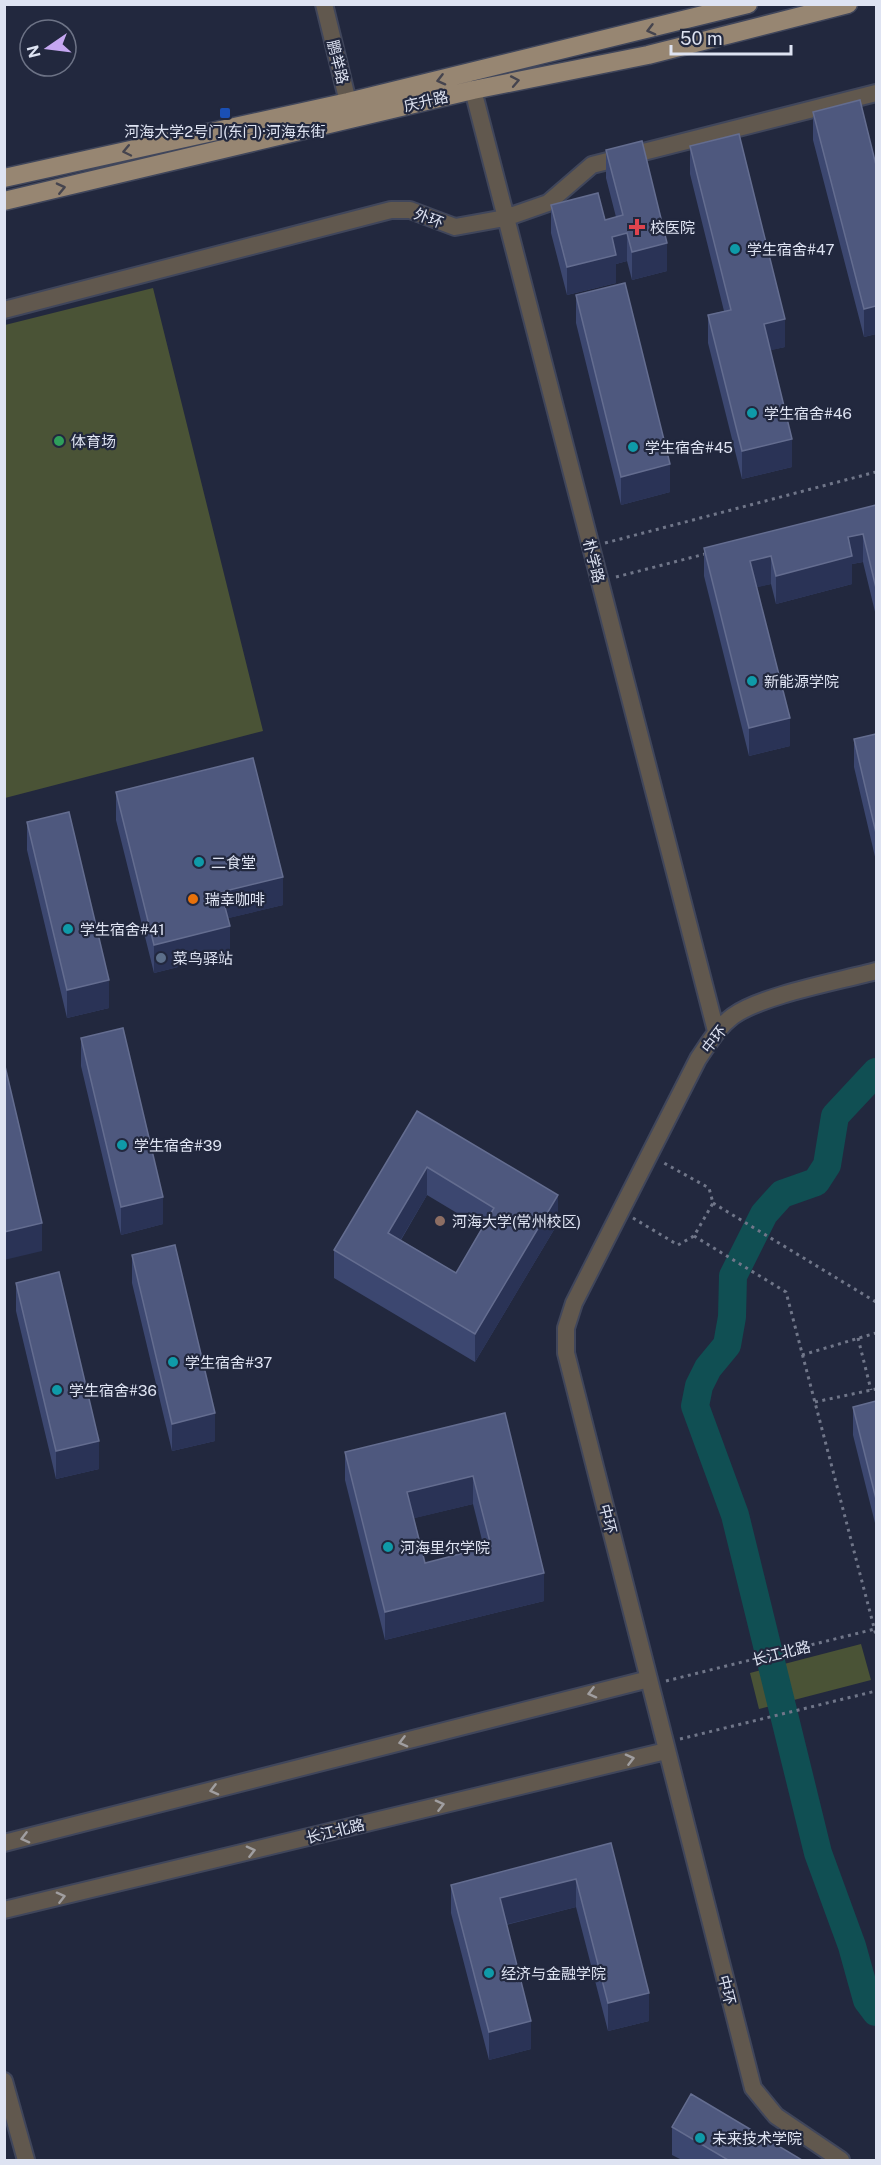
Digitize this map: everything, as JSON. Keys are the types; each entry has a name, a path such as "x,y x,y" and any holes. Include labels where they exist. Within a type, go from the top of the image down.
{"main road":[{"name":"庆升路","path":"4,201 748,4"},
{"name":"庆升路","path":"4,178 648,55 848,4"}],"street":[{"name":"鹏举路","path":"324,4 352,110"},
{"name":"朴学路","path":"473,90 717,1031"},
{"name":"外环","path":"4,310 391,210 410,210 455,227 505,218 548,203 592,165 876,93"},
{"name":"中环","path":"841,2160 776,2116 753,2088 566,1353 566,1328 574,1303 698,1059 717,1031 735,1015 762,1002 876,971"},
{"path":"4,1843 649,1682"},
{"name":"长江北路","path":"4,1910 665,1747"},
{"path":"4,2081 26,2160"}],"path":[{"path":"591,546 876,472"},
{"path":"599,581 715,551"},
{"path":"650,1155 709,1188 713,1203 876,1302"},
{"path":"621,1211 678,1245 693,1236 713,1203"},
{"path":"693,1236 786,1292 876,1635"},
{"path":"802,1353 876,1333"},
{"path":"858,1338 871,1390"},
{"path":"815,1404 876,1389"},
{"name":"长江北路","path":"649,1682 746,1662 876,1628"},
{"path":"665,1747 801,1709 876,1691"}],"green space":[{"path":"153,288 263,731 5,798 5,325"},
{"path":"861,1644 871,1680 759,1709 750,1673"}],"building":[{"path":"860,100 876,165 876,306 864,309 813,112"},
{"path":"739,134 785,319 764,324 792,439 742,451 708,315 731,310 690,146"},
{"path":"642,141 667,243 632,252 627,233 612,237 616,255 567,267 551,205 598,193 605,220 623,215 606,150"},
{"name":"学生宿舍#45","path":"625,283 670,464 621,477 576,295"},
{"path":"876,505 876,588 863,534 848,537 852,556 776,576 771,556 750,561 790,718 749,728 704,548"},
{"path":"876,734 876,833 854,739"},
{"name":"二食堂","path":"253,758 283,877 221,892 230,926 154,945 116,792"},
{"name":"学生宿舍#41","path":"69,812 109,980 67,990 27,822"},
{"name":"学生宿舍#39","path":"123,1028 163,1197 121,1207 81,1038"},
{"path":"4,1062 42,1223 4,1232"},
{"path":"417,1111 558,1195 475,1334 334,1250","holes":["427,1167 494,1208 456,1273 388,1233"]},
{"name":"学生宿舍#37","path":"175,1245 215,1413 172,1424 132,1255"},
{"name":"学生宿舍#36","path":"59,1272 99,1441 56,1451 16,1283"},
{"path":"876,1401 876,1499 853,1407"},
{"name":"河海里尔学院","path":"505,1413 544,1573 385,1612 345,1452","holes":["473,1476 491,1546 425,1563 407,1492"]},
{"name":"经济与金融学院","path":"611,1843 649,1993 608,2003 576,1879 500,1898 531,2021 489,2032 451,1885"},
{"path":"691,2094 802,2160 728,2160 672,2127"}],"waterway":[{"path":"876,1072 835,1116 827,1165 816,1182 782,1194 764,1214 733,1276 732,1317 727,1345 708,1368 699,1386 695,1406 735,1515 818,1853 852,1946 867,2000 876,2012"}],"place":[{"name":"河海大学2号门(东门)·河海东街","path":"225,113"},
{"name":"校医院","path":"637,227"},
{"name":"学生宿舍#47","path":"735,249"},
{"name":"学生宿舍#46","path":"752,413"},
{"name":"体育场","path":"59,441"},
{"name":"学生宿舍#45","path":"633,447"},
{"name":"新能源学院","path":"752,681"},
{"name":"二食堂","path":"199,862"},
{"name":"瑞幸咖啡","path":"193,899"},
{"name":"学生宿舍#41","path":"68,929"},
{"name":"菜鸟驿站","path":"161,958"},
{"name":"学生宿舍#39","path":"122,1145"},
{"name":"河海大学(常州校区)","path":"440,1221"},
{"name":"学生宿舍#37","path":"173,1362"},
{"name":"学生宿舍#36","path":"57,1390"},
{"name":"河海里尔学院","path":"388,1547"},
{"name":"经济与金融学院","path":"489,1973"},
{"name":"未来技术学院","path":"700,2138"}]}
